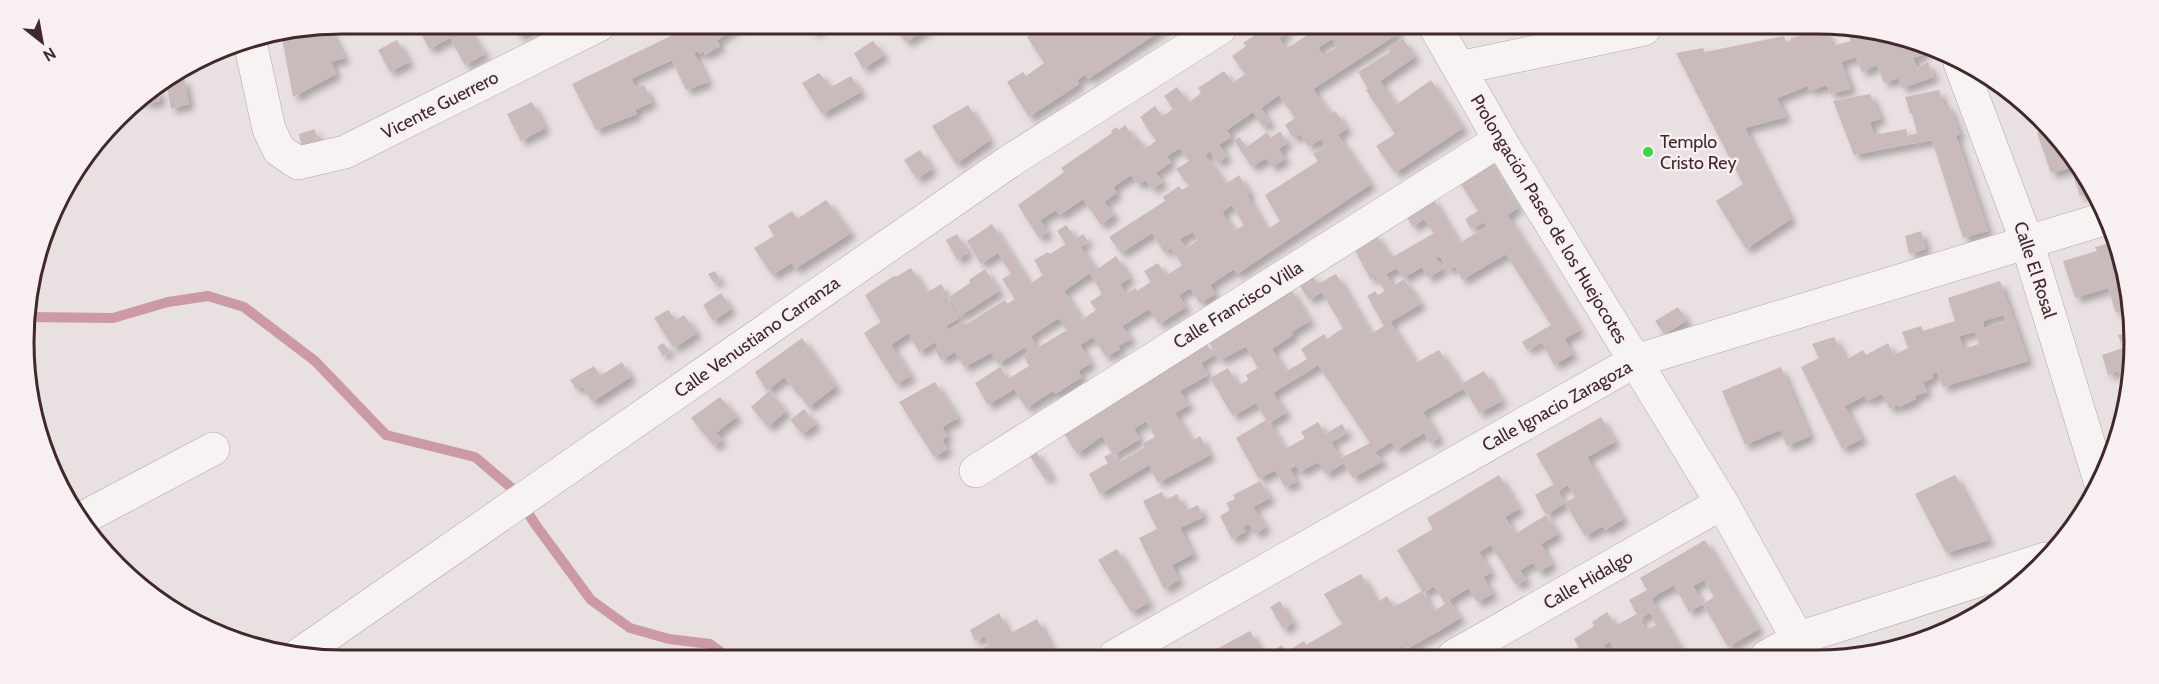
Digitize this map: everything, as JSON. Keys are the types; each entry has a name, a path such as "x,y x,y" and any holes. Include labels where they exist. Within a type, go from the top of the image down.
{"street":[{"name":"Vicente Guerrero","path":"251,48 269,129 279,150 298,163 345,152 581,34"},
{"name":"Calle Venustiano Carranza","path":"313,646 1010,161 1211,34"},
{"name":"Prolongación Paseo de los Huejocotes","path":"1439,34 1500,140 1722,503 1803,648"},
{"path":"1459,68 1620,34"},
{"name":"Calle El Rosal","path":"1963,72 2027,242 2097,470"},
{"name":"Calle Francisco Villa","path":"976,471 1500,140"},
{"name":"Calle Ignacio Zaragoza","path":"1126,650 1635,361 2099,220"},
{"path":"88,515 213,449"},
{"name":"Calle Hidalgo","path":"1465,650 1722,503"},
{"path":"1803,648 2028,565"}],"building":[{"path":"332,34 345,58 331,62 336,74 293,97 282,40"},
{"path":"422,34 472,34 485,54 465,65 450,38 429,49"},
{"path":"675,34 726,34 717,40 720,46 705,55 704,52 694,53 708,82 686,90 672,60 631,79 636,88 644,85 652,102 635,110 637,114 596,130 572,84"},
{"path":"900,34 919,34 906,42"},
{"path":"1032,34 1105,34 1106,36 1109,34 1156,34 1088,79 1085,75 1077,80 1079,84 1029,117 1007,82 1023,72 1026,76 1044,63 1027,37"},
{"path":"1257,34 1285,34 1279,38 1286,49 1309,34 1397,34 1313,89 1330,114 1335,111 1347,128 1338,135 1371,184 1237,274 1234,269 1210,285 1215,294 1200,303 1190,288 1179,295 1186,307 1159,324 1149,309 1122,326 1131,339 1118,346 1120,349 1106,357 1093,337 1080,345 1091,363 1078,371 1082,377 1026,408 1014,389 988,405 975,383 1000,367 1008,379 1029,366 1023,355 1028,352 1025,347 998,364 991,353 964,367 955,352 941,360 935,350 938,348 936,342 919,352 908,333 891,345 911,376 896,384 864,333 881,322 865,295 911,268 926,293 941,284 945,290 942,292 944,296 946,295 950,300 948,301 959,318 946,326 948,330 963,321 965,325 1005,300 1007,304 1015,299 1002,279 1011,274 998,253 981,264 967,241 992,224 1030,284 1043,275 1034,260 1066,244 1057,231 1066,225 1076,239 1083,234 1088,241 1080,246 1096,270 1116,256 1130,278 1120,284 1126,294 1136,288 1137,291 1151,282 1144,271 1158,263 1166,276 1182,265 1171,248 1164,252 1152,233 1121,253 1109,237 1165,201 1163,197 1179,186 1182,190 1189,186 1176,169 1189,161 1180,148 1167,156 1171,162 1156,173 1163,182 1152,189 1145,180 1138,185 1131,175 1113,187 1117,193 1104,202 1114,215 1101,225 1083,199 1060,215 1056,210 1040,220 1048,232 1039,238 1018,205 1064,172 1061,168 1112,133 1111,131 1117,127 1119,130 1125,125 1145,149 1156,141 1140,117 1155,106 1162,117 1173,109 1164,96 1177,87 1188,103 1201,93 1198,88 1224,71 1233,83 1245,74 1232,56 1246,46 1243,43","holes":["1332,39 1337,47 1323,55 1318,48","1279,95 1295,118 1285,125 1293,138 1300,134 1309,147 1321,139 1326,146 1313,154 1318,161 1265,195 1280,221 1267,230 1247,195 1250,193 1239,175 1226,184 1205,155 1210,151 1218,163 1227,156 1219,145 1231,137 1227,130 1253,112 1263,127 1270,122 1261,108","1232,205 1244,225 1234,231 1222,212","1193,232 1198,240 1186,248 1180,239","1090,273 1102,294 1090,302 1096,310 1082,320 1064,291","1059,318 1067,330 1037,348 1031,336"]},
{"path":"1806,34 1828,35 1832,46 1851,41 1849,36 1871,39 1872,43 1880,41 1897,45 1925,54 1913,58 1917,68 1928,62 1934,77 1902,88 1898,78 1884,83 1877,65 1862,72 1856,57 1841,62 1851,89 1830,94 1827,85 1810,91 1808,86 1777,98 1786,117 1745,128 1791,219 1746,249 1716,201 1743,184 1676,53 1703,48 1705,52 1784,36 1786,42 1791,38"},
{"path":"1403,39 1415,57 1380,81 1396,105 1431,80 1463,128 1395,173 1376,146 1395,134 1366,90 1368,89 1358,72 1390,52 1388,48"},
{"path":"397,40 409,62 390,72 378,50"},
{"path":"873,41 884,55 863,69 854,53"},
{"path":"819,73 831,87 851,76 861,92 822,114 802,83"},
{"path":"184,78 189,104 171,109 167,89"},
{"path":"1939,90 1944,106 1948,104 1960,134 1956,136 1988,231 1963,238 1932,140 1854,155 1833,101 1870,94 1881,119 1870,122 1874,135 1906,129 1908,136 1917,133 1905,97"},
{"path":"159,95 160,101 148,103"},
{"path":"532,102 545,128 521,141 507,114"},
{"path":"968,105 990,140 956,164 932,126"},
{"path":"314,129 319,140 302,149 299,134"},
{"path":"1280,131 1287,143 1279,149 1285,159 1272,167 1266,158 1252,167 1234,141 1239,137 1247,147 1267,132 1271,138"},
{"path":"2041,132 2048,139 2071,168 2051,173 2037,133"},
{"path":"920,150 932,169 917,179 904,160"},
{"path":"1487,156 1518,208 1507,215 1580,330 1564,339 1573,354 1554,365 1542,342 1527,350 1522,342 1551,325 1506,254 1462,280 1455,266 1448,270 1440,256 1435,258 1444,268 1428,278 1422,267 1403,278 1397,268 1386,274 1393,286 1404,279 1421,304 1390,322 1416,363 1439,350 1461,384 1484,371 1502,401 1479,413 1464,388 1423,412 1439,438 1430,443 1424,433 1396,450 1391,442 1375,452 1383,461 1353,478 1344,463 1326,474 1318,462 1300,472 1296,466 1290,469 1297,482 1285,487 1275,470 1259,479 1236,438 1266,420 1256,403 1233,416 1210,378 1228,368 1238,386 1248,380 1246,375 1258,368 1246,347 1220,360 1208,341 1290,288 1310,321 1291,332 1293,335 1272,349 1285,372 1307,359 1301,349 1324,334 1327,339 1343,328 1322,292 1309,300 1298,283 1312,274 1318,284 1336,274 1371,334 1384,326 1367,296 1375,291 1378,295 1385,291 1376,276 1371,280 1353,247 1375,233 1391,258 1434,233 1424,219 1413,227 1405,214 1432,197 1459,243 1487,227 1484,222 1471,229 1465,219 1478,211 1456,176","holes":["1318,365 1370,443 1341,458 1331,442 1347,433 1342,424 1325,434 1318,422 1301,432 1305,438 1285,449 1269,423 1286,413 1273,393"]},
{"path":"2071,169 2086,194 2080,196"},
{"path":"826,200 851,233 795,269 792,263 772,275 754,248 774,236 768,226 792,211 797,219"},
{"path":"1921,231 1926,249 1909,254 1905,236"},
{"path":"957,234 968,253 957,260 946,240"},
{"path":"2108,243 2119,282 2123,311 2116,313 2108,288 2075,298 2063,261 2097,251 2095,247"},
{"path":"985,269 999,291 960,316 949,297 970,283 969,280"},
{"path":"715,271 720,280 714,283 708,274"},
{"path":"2000,281 2028,361 1943,387 1937,372 1932,374 1933,378 1923,382 1927,392 1915,396 1916,399 1899,407 1897,405 1890,409 1882,394 1867,401 1864,396 1845,406 1862,439 1842,449 1801,367 1819,358 1812,344 1834,337 1846,360 1863,350 1866,355 1888,343 1893,355 1908,348 1902,332 1921,326 1923,331 1955,321 1948,298","holes":["2004,315 2006,322 1984,328 1983,321","1975,332 1979,344 1963,349 1959,336"]},
{"path":"721,293 731,309 713,321 703,305"},
{"path":"1678,307 1687,321 1664,334 1655,321"},
{"path":"668,310 676,320 684,315 697,333 674,348 654,318"},
{"path":"2124,333 2122,383 2118,371 2108,375 2102,355 2123,348 2118,335"},
{"path":"802,338 836,386 809,407 784,377 767,391 755,372"},
{"path":"663,343 670,351 663,356 657,347"},
{"path":"1206,343 1214,355 1201,363 1208,375 1180,391 1189,405 1175,413 1192,441 1200,436 1210,455 1158,483 1149,465 1100,494 1089,474 1108,463 1104,457 1112,453 1102,436 1077,454 1063,432","holes":["1146,421 1155,437 1142,444 1145,447 1118,463 1113,455 1140,439 1134,429"]},
{"path":"622,362 631,377 592,402 582,386 576,389 570,380 594,366 600,376"},
{"path":"1781,367 1810,436 1787,446 1780,430 1745,445 1722,391"},
{"path":"935,382 958,418 942,427 948,436 942,440 948,449 934,457 899,402"},
{"path":"769,391 786,411 768,427 751,407"},
{"path":"720,397 737,416 716,433 722,440 714,446 691,418"},
{"path":"804,409 816,424 802,434 790,420"},
{"path":"1601,417 1615,442 1587,457 1623,519 1605,530 1603,526 1585,536 1565,503 1546,515 1535,495 1554,484 1536,454","holes":["1568,485 1575,497 1565,503 1558,491"]},
{"path":"1035,450 1051,475 1045,479 1029,455"},
{"path":"1499,475 1519,509 1505,517 1515,534 1546,515 1558,534 1541,544 1552,564 1539,572 1533,563 1520,570 1526,580 1516,585 1491,545 1479,552 1491,573 1483,577 1493,594 1477,602 1469,588 1449,600 1460,618 1405,650 1402,646 1396,650 1292,650 1304,641 1306,645 1342,624 1324,594 1361,574 1377,602 1387,596 1394,607 1422,591 1397,550 1433,529 1427,518","holes":["1434,586 1445,604 1434,611 1423,593"]},
{"path":"1955,475 1989,540 1946,553 1915,494"},
{"path":"1260,481 1270,498 1253,507 1266,527 1255,534 1249,524 1243,527 1246,532 1232,539 1220,516 1230,510 1226,503 1235,499 1233,495"},
{"path":"1162,492 1166,500 1177,494 1185,511 1198,505 1203,517 1180,528 1193,554 1172,565 1179,580 1164,589 1139,538 1157,529 1143,501"},
{"path":"1705,540 1759,629 1728,647 1703,604 1689,612 1674,585 1651,598 1681,650 1614,650 1610,642 1604,645 1606,650 1575,650 1579,648 1574,639 1594,626 1592,622 1607,612 1615,626 1637,614 1629,600 1647,590 1640,578","holes":["1704,580 1714,597 1703,604 1693,586","1650,613 1656,625 1646,630 1640,618"]},
{"path":"1117,549 1149,603 1131,612 1098,560"},
{"path":"1280,601 1293,623 1283,629 1270,607"},
{"path":"999,613 1009,634 1037,619 1053,650 980,650 989,644 984,636 975,641 970,630"},
{"path":"1250,631 1261,650 1215,650"},
{"path":"1282,645 1285,650 1274,650"}],"waterway":[{"path":"35,317 113,318 168,302 208,296 244,307 315,361 386,435 475,457 514,490 535,524 591,600 630,628 669,639 710,644 718,650"}],"place":[{"name":"Templo Cristo Rey","path":"1648,152"}]}
